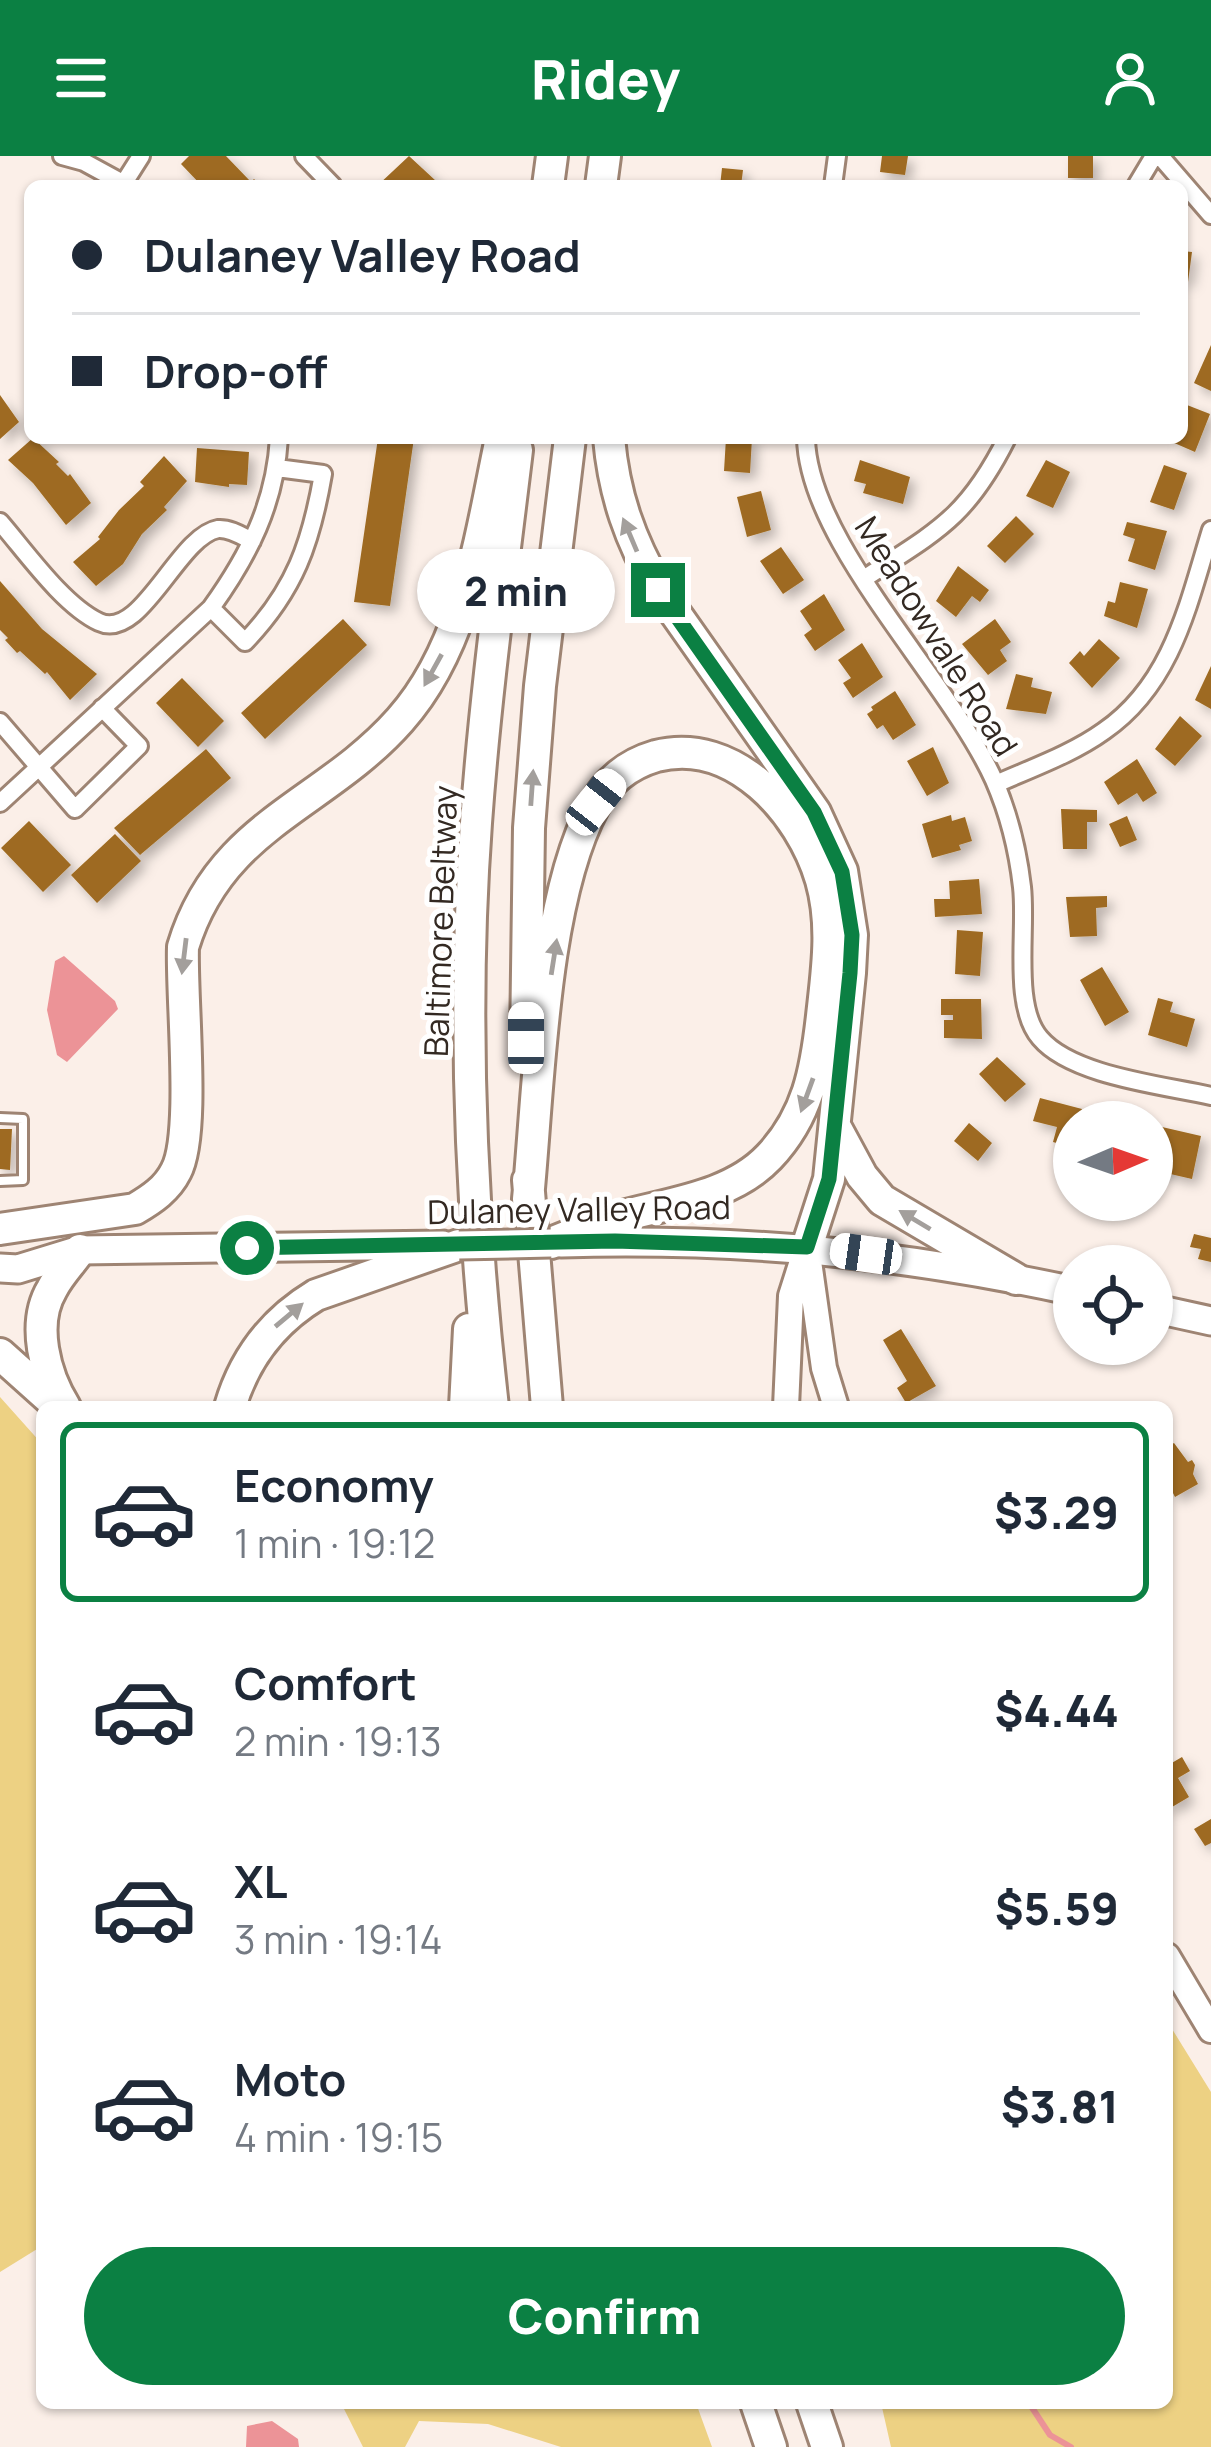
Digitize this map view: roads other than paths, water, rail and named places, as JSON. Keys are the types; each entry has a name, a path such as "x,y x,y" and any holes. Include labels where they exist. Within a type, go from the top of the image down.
{"highway":[{"path":"0,1230 135,1209 154,1197 178,1168 185,1127 183,947 196,910 217,874 238,851 377,742 419,695 452,631 480,536 500,444"},
{"name":"Baltimore Beltway","path":"492,1401 475,1203 471,1063 476,826 517,444"},
{"path":"546,1401 528,1198 526,950 540,686 569,444"},
{"path":"610,444 616,491 637,552 658,590 814,812 842,872 852,935 835,1126 829,1179 807,1247"},
{"path":"528,1198 548,994 580,837 596,802 629,767 669,753 711,756 751,777 774,798 795,825 820,878 829,932 817,1066 798,1118 766,1160 707,1194 615,1230 551,1243"},
{"path":"835,1126 862,1176 882,1200 1016,1279"},
{"path":"465,1401 475,1203"},
{"path":"233,1401 252,1355 292,1310 388,1258 459,1245"},
{"path":"60,1401 46,1363 44,1313 49,1292 80,1250"},
{"path":"0,1354 55,1401"},
{"path":"757,2409 771,2447"},
{"path":"817,2409 829,2447"}],"main road":[{"name":"Dulaney Valley Road","path":"0,1230 80,1250 388,1258"},
{"name":"Dulaney Valley Road","path":"615,1230 807,1247 1053,1287"},
{"name":"Dulaney Valley Road","path":"459,1245 551,1243"},
{"name":"Dulaney Valley Road","path":"0,1268 18,1269 80,1250"},
{"path":"1173,1313 1211,1321"}],"street":[{"path":"62,156 116,180"},
{"path":"304,156 327,180"},
{"path":"1157,156 1179,180"},
{"path":"1188,190 1211,215"},
{"path":"0,803 211,608 252,541 271,499 278,444"},
{"name":"Meadowvale Road","path":"807,444 813,484 828,520 946,695 995,784 1022,880 1023,986 1027,1016 1036,1034 1053,1052 1083,1066 1211,1096"},
{"path":"865,578 947,524 970,501 1003,444"},
{"path":"211,608 245,642 272,614 299,567 314,530 323,474 277,468"},
{"path":"0,522 79,607 98,622 111,625 131,617 195,543 213,530 225,529 252,541"},
{"path":"995,784 1104,732 1152,684 1182,623 1211,530"},
{"path":"0,722 75,809 139,746 102,708"},
{"path":"786,1401 791,1296 807,1247"},
{"path":"807,1247 824,1368 834,1401"},
{"path":"1173,1966 1211,2030"}],"lane":[{"path":"0,1118 22,1119 23,1180 0,1180"}],"waterway":[{"path":"1033,2409 1050,2435 1071,2447"}]}
